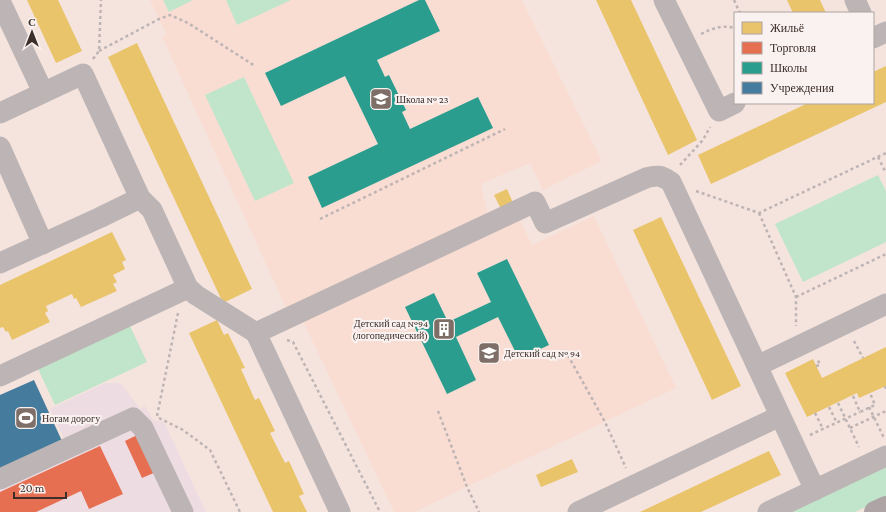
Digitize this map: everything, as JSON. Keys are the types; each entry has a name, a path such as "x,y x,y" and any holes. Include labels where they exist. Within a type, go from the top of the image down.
{"main road":[{"path":"875,512 886,507"}],"street":[{"path":"664,0 684,42 727,107"},
{"path":"855,0 861,12"},
{"path":"0,1 43,92"},
{"path":"874,38 886,32"},
{"path":"0,113 83,74 140,198 152,210 185,289 261,332 340,512"},
{"path":"0,147 43,244"},
{"path":"261,332 535,202 545,223 646,178 654,176 663,177 671,182 815,490"},
{"path":"0,263 140,198"},
{"path":"0,376 185,289"},
{"path":"757,366 886,304"},
{"path":"578,512 780,416"},
{"path":"0,479 133,418 143,428 149,441 159,478 183,512"},
{"path":"768,512 886,456"}],"path":[{"path":"99,50 101,0"},
{"path":"734,0 740,12"},
{"path":"83,74 99,50 159,19 170,15 188,23 256,66"},
{"path":"684,42 714,28 724,26 734,28"},
{"path":"727,107 703,140 674,171 671,182 758,213 886,153"},
{"path":"320,218 505,129"},
{"path":"878,157 886,173"},
{"path":"758,213 796,297 796,347"},
{"path":"796,297 886,254"},
{"path":"149,441 157,417 185,289"},
{"path":"261,332 293,342 380,512"},
{"path":"565,350 605,422 634,485"},
{"path":"793,443 875,404 870,393"},
{"path":"852,396 860,412"},
{"path":"838,402 862,453"},
{"path":"829,407 837,423"},
{"path":"870,407 886,442"},
{"path":"438,411 467,487 479,512"},
{"path":"850,428 886,411"},
{"path":"815,413 823,429"},
{"path":"157,417 183,430 210,450 240,512"}],"shaded area":[{"name":"Школа № 23","path":"150,0 522,0 602,161 543,190 530,163 481,184 488,216 287,310 162,37 166,34"},
{"name":"Детский сад № 94","path":"518,216 532,245 594,216 676,388 414,512 394,512 302,319"},
{"path":"105,383 121,383 140,409 145,406 153,420 164,422 206,512 0,512 0,470 65,441 50,409"}],"green space":[{"path":"163,0 193,0 169,12"},
{"path":"226,0 291,0 237,25"},
{"path":"244,77 294,183 255,201 205,95"},
{"path":"878,175 886,191 886,242 803,282 775,224"},
{"path":"130,326 147,362 55,405 38,369"},
{"path":"886,467 886,497 855,512 791,512"}],"building: Жильё":[{"path":"27,0 58,0 82,51 56,63"},
{"path":"596,0 631,0 697,140 668,155"},
{"path":"787,0 820,0 826,12 793,12"},
{"path":"137,43 252,289 223,303 108,57"},
{"path":"886,66 886,102 711,184 698,155 806,104 874,104 874,72"},
{"path":"507,189 513,203 501,209 494,195"},
{"path":"661,217 741,386 712,400 633,230"},
{"path":"112,232 126,260 122,262 125,269 113,275 117,282 113,284 117,291 81,307 76,298 74,299 72,294 46,306 48,311 45,313 50,322 12,340 8,331 6,332 3,327 0,328 0,285"},
{"path":"217,320 224,335 228,333 245,368 241,369 255,400 259,398 275,431 270,433 285,463 289,461 304,494 299,496 307,512 273,512 189,333"},
{"path":"886,347 886,386 859,398 857,393 807,417 785,373 813,359 822,378"},
{"path":"769,451 781,475 701,512 640,512"},
{"path":"572,459 578,472 541,487 536,475"}],"building: Торговля":[{"path":"139,434 156,472 142,478 125,441"},
{"path":"100,446 123,494 89,509 81,491 36,512 0,512 0,492"}],"building: Школы":[{"path":"419,0 425,0 440,31 377,60 385,77 389,75 406,110 402,112 410,129 478,97 493,128 322,208 308,177 378,144 345,76 281,106 265,73"},
{"name":"Детский сад №94 (логопедический)","path":"507,259 549,345 519,359 498,317 456,337 476,380 447,394 405,307 434,293 448,322 491,302 477,273"}],"building: Учреждения":[{"name":"Ногам дорогу","path":"34,380 62,441 0,469 0,395"}],"place":[{"name":"Школа № 23","path":"381,99"},
{"name":"Детский сад №94 (логопедический)","path":"444,329"},
{"name":"Детский сад № 94","path":"489,353"},
{"name":"Ногам дорогу","path":"26,418"}]}
